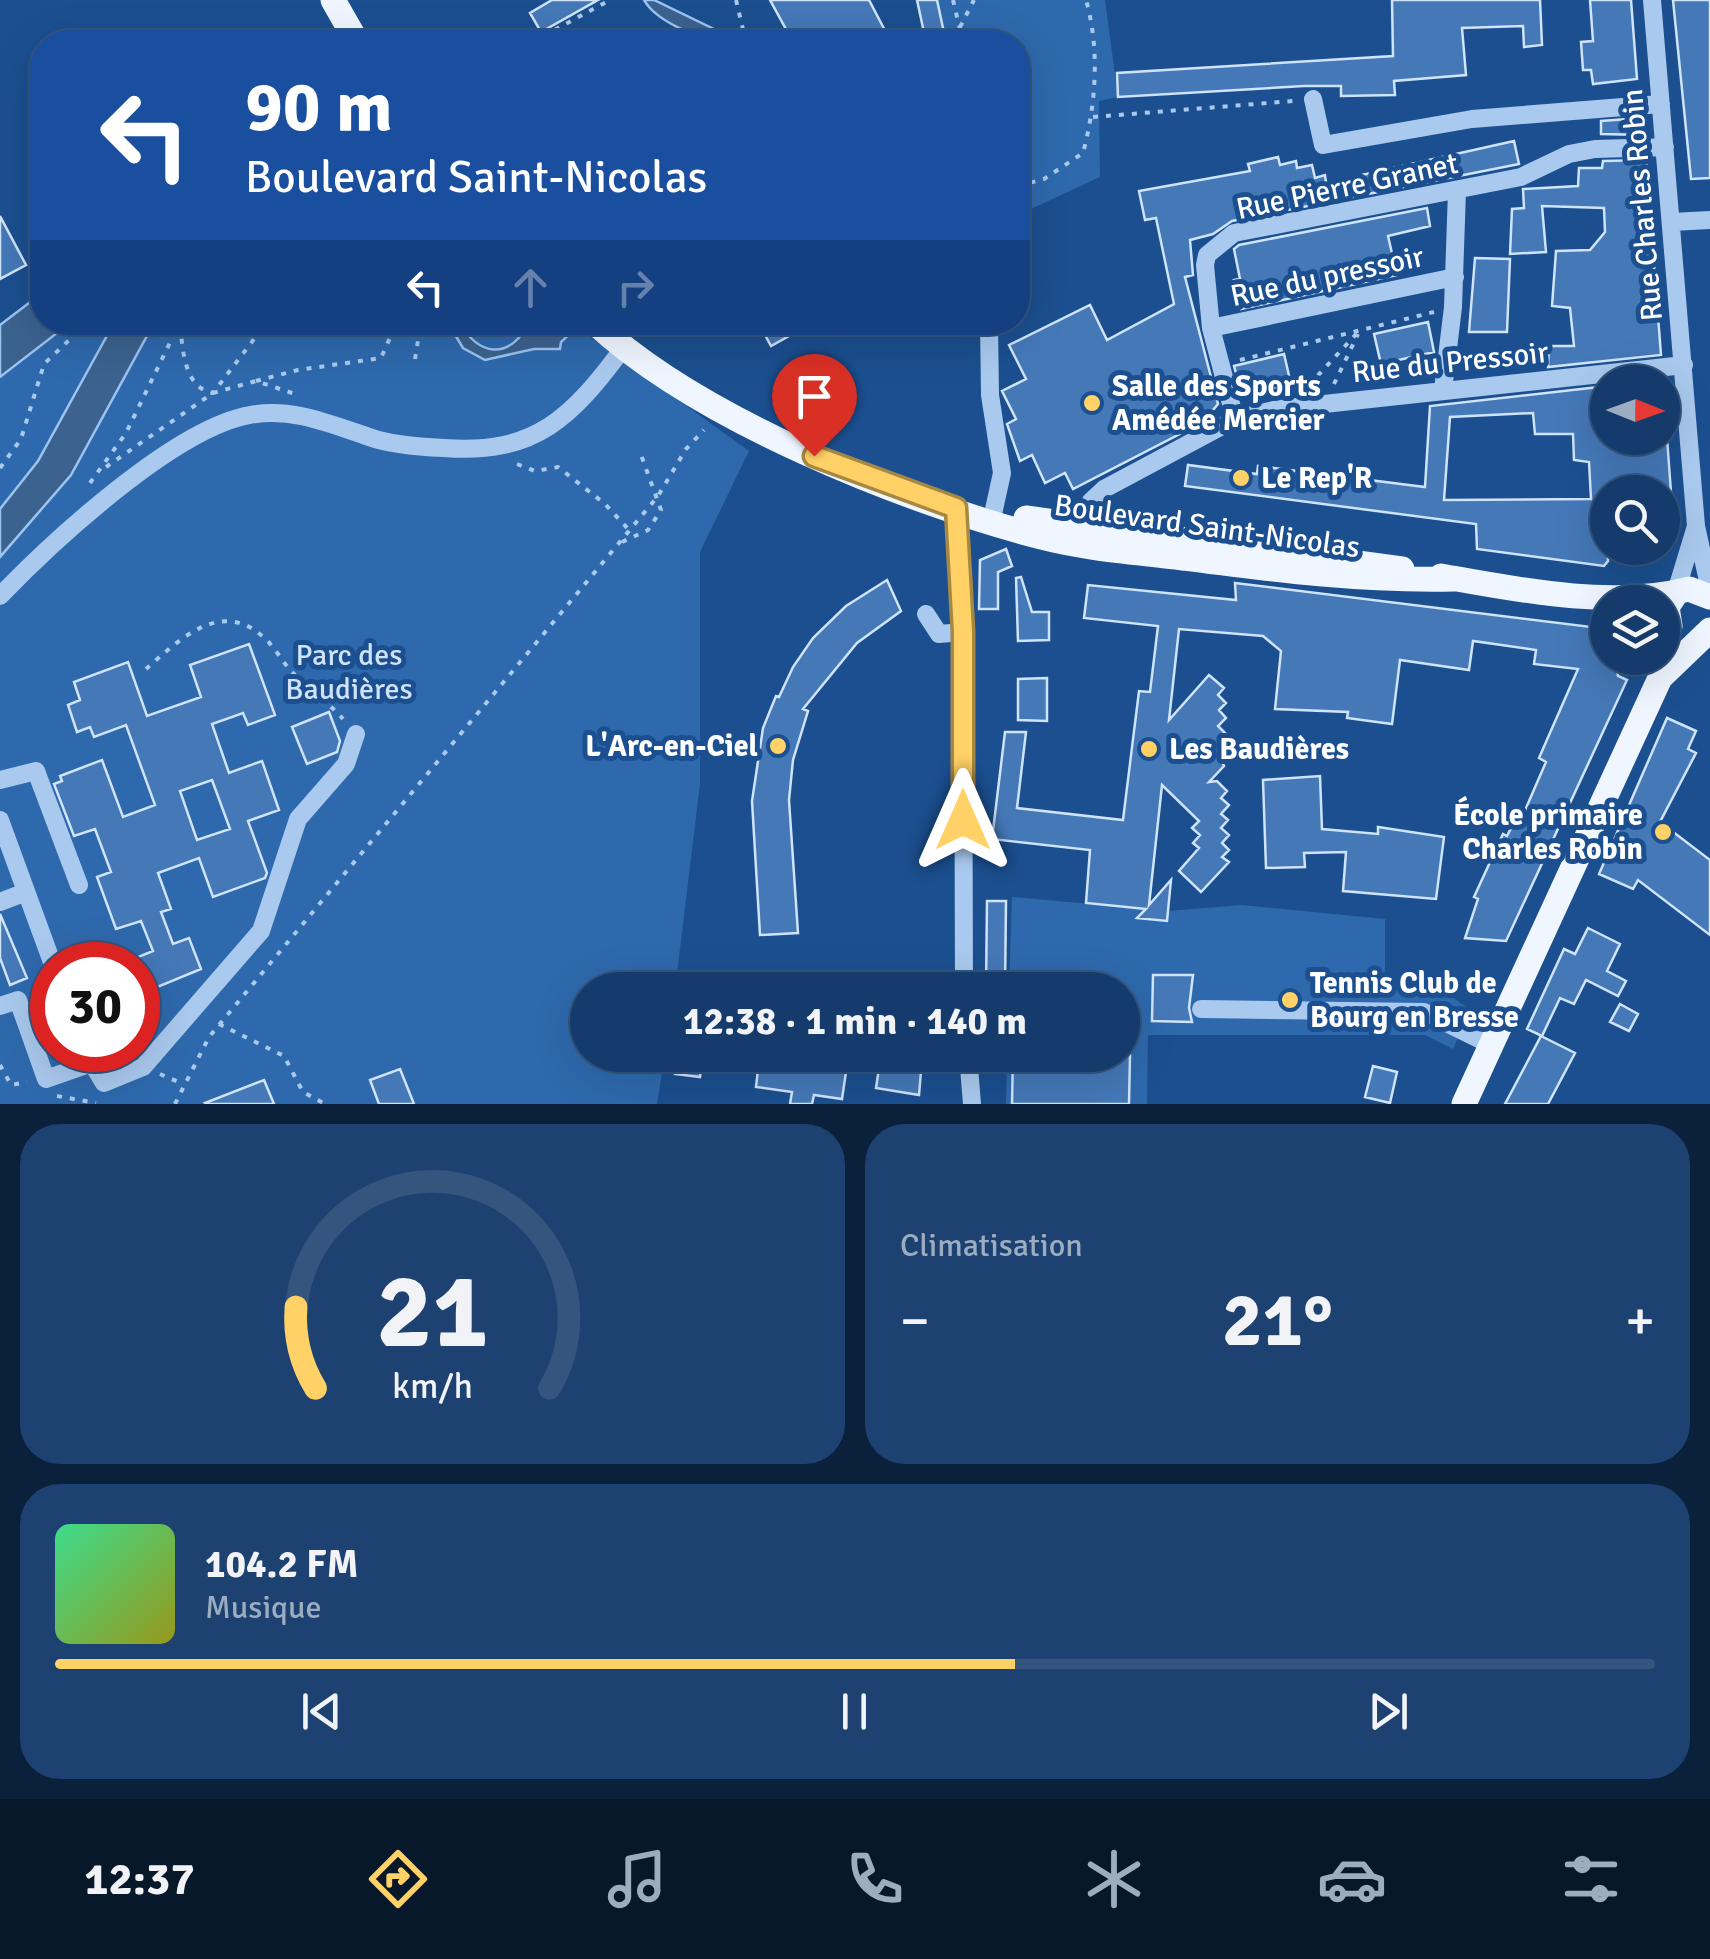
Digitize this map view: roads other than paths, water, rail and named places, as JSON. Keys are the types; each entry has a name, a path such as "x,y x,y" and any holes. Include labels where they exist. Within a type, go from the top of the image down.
{"main road":[{"path":"336,4 350,30"},
{"name":"Boulevard Saint-Nicolas","path":"610,335 718,408 814,456 1040,537 1367,581 1454,579"},
{"name":"Boulevard Saint-Nicolas","path":"956,508 1590,597"},
{"name":"Boulevard Saint-Nicolas","path":"1680,593 1696,588 1710,594"},
{"path":"1680,634 1687,638 1707,635"},
{"path":"1660,678 1707,635"},
{"path":"1464,1104 1660,675"}],"street":[{"name":"Rue Charles Robin","path":"1652,0 1696,526"},
{"path":"1313,99 1323,146 1472,119 1661,104"},
{"name":"Rue Pierre Granet","path":"1235,419 1211,328 1204,265 1207,255 1234,233 1521,177 1569,154 1595,149 1665,147"},
{"path":"1443,390 1453,307 1457,192"},
{"path":"1672,222 1710,220"},
{"name":"Rue du pressoir","path":"1211,328 1455,277"},
{"path":"989,335 990,394 1002,473 994,514"},
{"path":"0,596 126,482 208,431 249,414 288,412 374,439 431,448 504,448 547,428 586,398 624,346"},
{"name":"Rue du Pressoir","path":"1086,526 1092,500 1104,489 1235,419 1278,409 1684,365"},
{"path":"956,508 963,632 964,972"},
{"path":"1696,526 1710,594"},
{"path":"1678,585 1696,526"},
{"path":"926,614 939,634 963,632"},
{"path":"160,1047 261,931 298,819 346,764 356,734"},
{"path":"0,780 36,771 79,885"},
{"path":"0,820 44,942"},
{"path":"0,902 26,892"},
{"path":"0,1006 18,1000 30,1034"},
{"path":"1201,1009 1424,1012 1491,1045"},
{"path":"97,1072 104,1083 131,1072"},
{"path":"969,1072 972,1104"}],"place":[{"name":"Salle des Sports Amédée Mercier","path":"1092,403"},
{"name":"Le Rep'R","path":"1241,478"},
{"name":"L'Arc-en-Ciel","path":"778,746"},
{"name":"Les Baudières","path":"1149,749"},
{"name":"École primaire Charles Robin","path":"1663,832"},
{"name":"Tennis Club de Bourg en Bresse","path":"1290,1000"}],"park label":[{"name":"Parc des Baudières","path":"349,672"}]}
